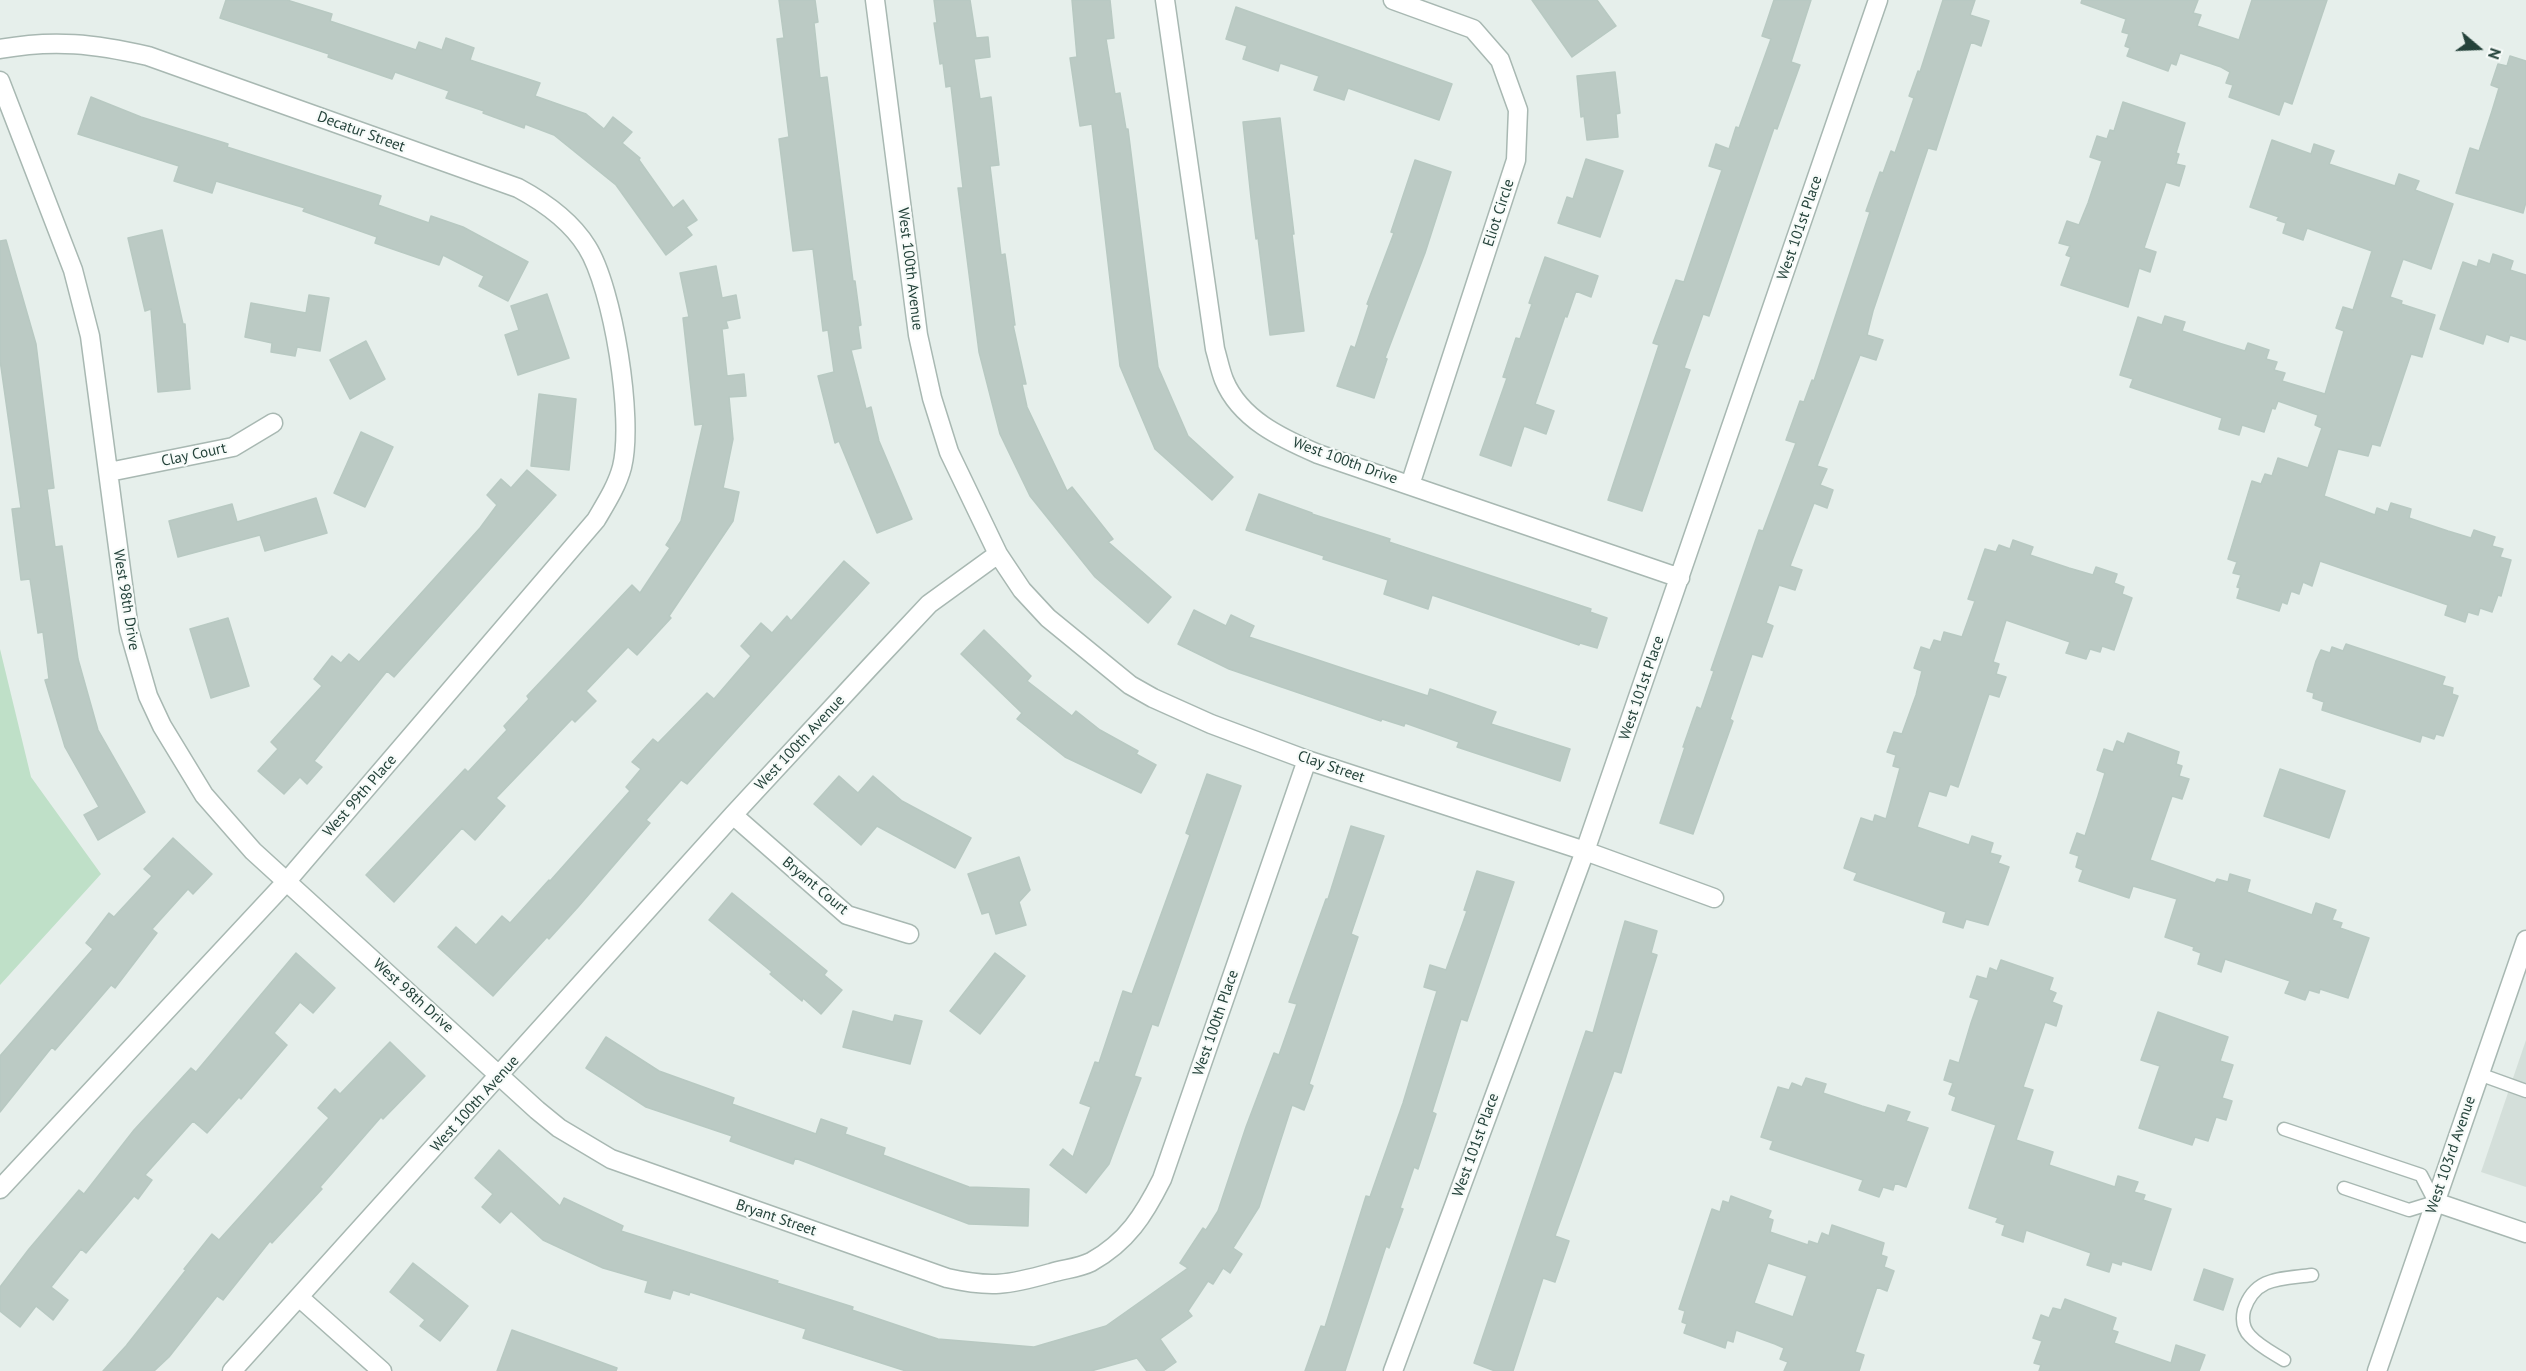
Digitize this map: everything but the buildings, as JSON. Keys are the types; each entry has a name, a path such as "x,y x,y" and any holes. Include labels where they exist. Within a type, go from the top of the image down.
{"street":[{"name":"West 100th Avenue","path":"232,1371 300,1298 496,1071 929,604 998,554 948,452 932,398 918,334 875,0"},
{"name":"West 100th Drive","path":"1165,0 1215,349 1224,380 1237,403 1257,422 1288,441 1318,454 1680,578"},
{"name":"Eliot Circle","path":"1393,0 1473,29 1500,60 1518,110 1516,160 1410,485"},
{"name":"West 101st Place","path":"1393,1371 1585,851 1878,0"},
{"name":"Decatur Street","path":"0,49 37,43 70,43 104,46 148,56 518,188 540,200 574,229 588,247 608,299 618,358"},
{"name":"West 98th Drive","path":"0,81 73,270 90,336 129,630 148,696 162,726 204,795 225,822 496,1071"},
{"name":"West 99th Place","path":"0,1189 287,881 596,520 618,480 625,446 624,407 618,358"},
{"name":"Clay Court","path":"109,472 233,447 273,423"},
{"name":"Clay Street","path":"998,554 1022,590 1048,618 1131,685 1152,698 1211,724 1307,760 1585,851 1714,898"},
{"name":"West 100th Place","path":"1089,1263 1117,1244 1139,1221 1162,1179 1307,760"},
{"name":"Bryant Court","path":"733,816 847,915 909,934"},
{"name":"West 103rd Avenue","path":"2377,1371 2526,940"},
{"name":"Bryant Street","path":"496,1071 559,1128 610,1159 947,1278 993,1286 1019,1282 1089,1263"},
{"path":"2435,1202 2526,1233"},
{"path":"300,1298 382,1371"}],"lane":[{"path":"2479,1074 2526,1091"},
{"path":"2284,1129 2421,1175 2435,1202 2409,1210 2344,1188"},
{"path":"2284,1360 2249,1335 2242,1318 2248,1299 2259,1285 2276,1279 2312,1275"}],"shaded area":[{"path":"2526,1040 2526,1187 2481,1172"}],"green space":[{"path":"0,649 31,777 101,874 0,985"}]}
